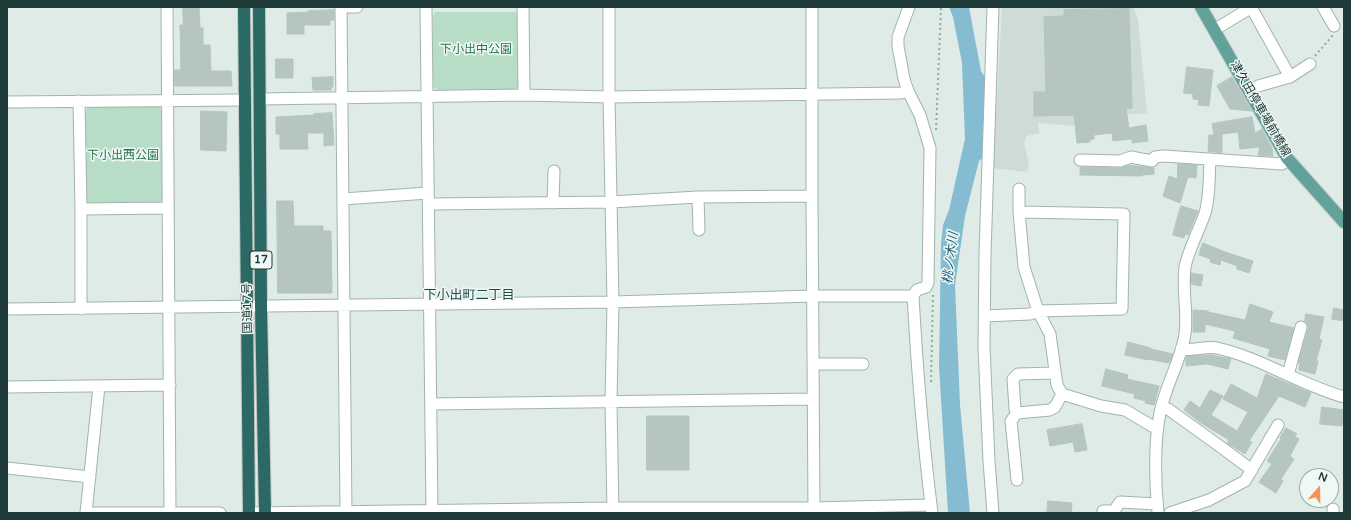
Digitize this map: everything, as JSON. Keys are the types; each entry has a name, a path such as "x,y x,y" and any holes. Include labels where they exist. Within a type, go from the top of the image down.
{"highway":[{"name":"国道17号","path":"244,7 250,513"},
{"name":"国道17号","path":"259,7 265,513"}],"main road":[{"name":"津久田停車場前橋線","path":"1201,7 1287,158 1344,222"}],"street":[{"path":"167,7 170,513"},
{"path":"346,513 341,7 357,7"},
{"path":"426,7 432,512"},
{"path":"523,7 524,95"},
{"path":"609,7 609,97 613,302 611,402 613,511"},
{"path":"812,7 814,511"},
{"path":"250,513 814,511 932,509 917,366 913,296 914,292 926,287 928,283 930,148 920,115 908,91 900,60 898,41 899,33 909,7"},
{"path":"993,7 984,316 987,422 993,513"},
{"path":"1214,30 1252,7 1290,77"},
{"path":"1323,7 1334,26"},
{"path":"1248,90 1290,77 1310,64"},
{"path":"260,99 524,95 609,97 812,95 901,93 908,91"},
{"path":"7,102 245,100"},
{"path":"79,101 81,309"},
{"path":"1080,160 1120,161 1131,157 1152,161 1155,157 1164,156 1282,164 1287,158"},
{"path":"1103,513 1103,511 1114,511 1120,502 1158,509 1156,459 1158,427 1162,407 1185,335 1183,289 1184,276 1189,252 1206,208 1210,158"},
{"path":"553,203 554,171"},
{"path":"1019,189 1019,212 1024,267 1038,311 1050,334 1057,385 1062,394 1101,406 1125,410 1152,426 1158,427"},
{"path":"343,199 428,198 553,203 611,202 698,197 812,196"},
{"path":"698,197 699,230"},
{"path":"81,209 168,208"},
{"path":"984,316 1030,314 1038,311 1122,309 1124,214 1019,212"},
{"path":"7,310 613,302 813,296 913,296"},
{"path":"1288,374 1300,327"},
{"path":"1181,349 1217,348 1256,360 1321,390 1344,397"},
{"path":"813,364 863,364"},
{"path":"1017,413 1014,409 1013,379 1018,374 1055,372"},
{"path":"7,387 170,385"},
{"path":"99,386 86,512 220,513"},
{"path":"1017,480 1011,421 1017,413 1050,410 1055,407 1062,394"},
{"path":"431,404 813,399"},
{"path":"1162,407 1168,409 1252,470"},
{"path":"1170,513 1209,500 1245,481 1278,425"},
{"path":"7,468 90,477"}],"path":[{"path":"1310,64 1309,62 1333,37 1334,26"}],"shaded area":[{"path":"1002,7 1133,7 1138,19 1147,113 1074,118 1074,126 1038,123 1039,133 1027,136 1024,143 1029,164 1027,172 992,168"}],"green space":[{"name":"下小出中公園","path":"435,12 515,12 519,15 520,84 516,89 438,90 433,87 433,16"},
{"name":"下小出西公園","path":"157,105 161,109 163,199 159,204 85,204 85,113 88,107"}],"water":[{"name":"桃ノ木川","path":"949,7 969,7 981,71 987,80 985,162 981,159 979,161 965,216 955,285 960,405 970,513 948,513 939,366 941,243 943,225 949,210 965,139 962,63 953,17"}],"building":[{"path":"183,7 199,7 200,28 203,28 203,45 210,45 211,71 231,71 232,86 175,86 174,70 181,70 180,25 183,25"},
{"path":"1129,9 1132,108 1126,109 1129,128 1146,125 1148,141 1132,143 1132,139 1113,141 1112,133 1094,135 1094,139 1090,140 1090,142 1077,143 1074,115 1034,116 1034,92 1046,92 1044,17 1064,16 1064,10"},
{"path":"334,10 334,20 330,20 330,25 304,25 304,34 287,34 287,13"},
{"path":"276,59 293,59 293,78 276,78"},
{"path":"1187,67 1213,70 1209,106 1198,105 1199,100 1193,99 1193,94 1184,93"},
{"path":"333,77 333,87 331,87 331,90 313,90 312,78"},
{"path":"1232,77 1252,111 1230,109 1217,86"},
{"path":"201,111 227,112 226,151 201,150"},
{"path":"332,113 334,145 324,146 324,133 307,133 308,149 280,149 280,134 276,134 276,117"},
{"path":"1252,117 1255,133 1262,129 1272,148 1273,156 1258,155 1260,147 1240,149 1238,132 1222,134 1222,153 1208,151 1209,135 1214,135 1212,124"},
{"path":"1178,164 1197,165 1196,178 1188,177 1180,203 1163,196 1169,176 1177,179"},
{"path":"1128,165 1154,168 1154,174 1142,176 1080,175 1080,167 1120,168"},
{"path":"277,201 293,201 294,226 323,226 323,231 331,231 332,293 278,293"},
{"path":"1181,206 1198,211 1188,235 1185,234 1184,238 1173,235"},
{"path":"1203,243 1253,261 1249,273 1237,269 1237,266 1221,260 1220,265 1210,262 1211,259 1199,255"},
{"path":"1191,273 1203,275 1201,286 1191,284"},
{"path":"1250,304 1273,312 1269,322 1294,328 1285,360 1268,356 1270,349 1233,338 1235,331 1205,324 1205,332 1193,332 1193,310 1208,311 1245,320"},
{"path":"1334,308 1344,310 1344,321 1332,319"},
{"path":"1306,314 1324,317 1319,339 1322,340 1316,361 1318,361 1315,374 1299,370 1300,363 1298,363 1308,329 1308,325 1305,321"},
{"path":"1128,342 1173,354 1169,363 1125,355"},
{"path":"1212,355 1231,359 1228,369 1207,364 1186,366 1187,356"},
{"path":"1106,369 1128,375 1127,379 1159,386 1154,405 1134,398 1135,394 1102,386"},
{"path":"1266,374 1311,393 1305,407 1279,396 1249,441 1252,442 1245,454 1227,443 1229,440 1201,423 1184,410 1190,401 1200,408 1210,390 1223,396 1211,415 1237,431 1248,412 1223,399 1231,384 1257,398"},
{"path":"1322,407 1344,410 1342,426 1320,424"},
{"path":"647,416 689,416 689,470 647,470"},
{"path":"1082,424 1087,450 1075,452 1073,442 1050,446 1047,430"},
{"path":"1286,428 1297,434 1295,437 1299,439 1290,456 1294,459 1281,479 1283,481 1276,493 1259,482 1272,464 1267,461"},
{"path":"1048,501 1072,503 1071,513 1047,513"}],"district":[{"name":"下小出町二丁目","path":"469,296"}]}
